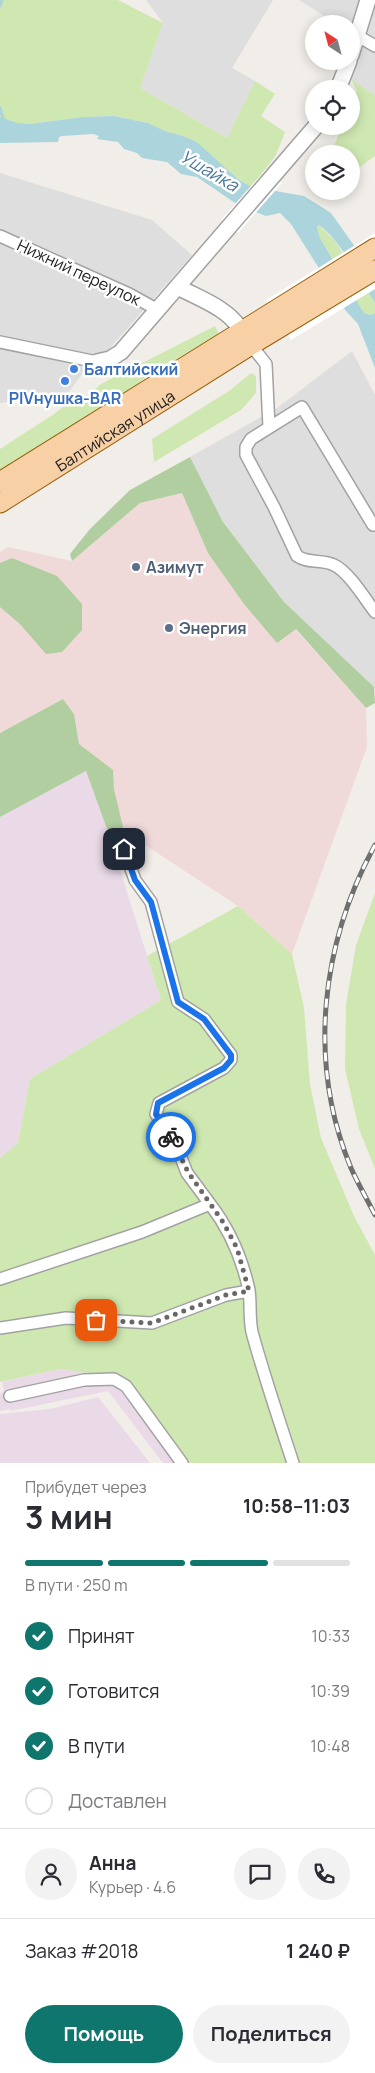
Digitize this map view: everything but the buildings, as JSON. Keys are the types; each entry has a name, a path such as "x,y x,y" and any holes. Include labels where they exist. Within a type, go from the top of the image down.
{"main road":[{"path":"277,319 375,248"},
{"path":"277,319 375,270"},
{"name":"Балтийская улица","path":"0,482 277,319"},
{"name":"Балтийская улица","path":"0,503 246,338"}],"street":[{"path":"360,29 368,0"},
{"path":"360,37 375,46"},
{"path":"0,342 97,362 110,359 121,352 308,135"},
{"name":"Нижний переулок","path":"0,236 129,294 158,310"},
{"path":"178,287 226,313 236,323 266,364 269,427"},
{"path":"373,525 302,407 251,439 246,446 246,455 274,507 297,556 303,560 326,562 335,565 344,572 375,612"},
{"path":"124,849 135,880 151,902 178,1002 204,1019 231,1055 231,1060 224,1068 158,1103 156,1114 175,1142 188,1172 223,1222 237,1248 249,1291 252,1329 271,1397 293,1463"},
{"path":"0,1279 142,1232 210,1204"},
{"path":"0,1328 66,1318 152,1323 226,1295 249,1291"},
{"path":"10,1396 84,1380 114,1379 126,1386 182,1463"}],"shaded area":[{"path":"146,0 273,0 232,68 255,81 227,138 140,88 163,23"},
{"path":"299,0 360,0 356,15 323,15"},
{"path":"375,2 375,95 360,85 360,80 351,79 354,70 360,70 360,50"},
{"path":"0,173 152,220 192,255 103,356 95,356 68,393 0,403"},
{"path":"352,351 375,395 375,689 284,602 223,522 190,457 277,408"},
{"path":"182,493 208,553 277,643 295,629 366,708 367,747 292,954 238,906 124,831 114,789 113,771 79,744 74,714 63,699 0,733 0,552 8,547 72,561 140,503"},
{"path":"86,771 107,829 161,1000 30,1079 18,1143 0,1158 0,817"},
{"path":"60,1369 90,1373 93,1384 116,1385 176,1463 163,1463 108,1391 10,1411 10,1409 0,1411 0,1394 4,1391 2,1382"},
{"path":"98,1397 150,1463 0,1463 0,1414 50,1409"}],"green space":[{"path":"0,0 118,0 163,23 140,88 227,138 255,81 275,94 261,116 285,132 276,155 252,187 239,180 197,142 148,123 114,116 83,117 17,124 0,117"},
{"path":"360,85 375,95 375,156 360,167 360,145 335,145 338,135 360,135"},
{"path":"319,225 335,241 375,303 375,313 371,315 364,313 320,238 317,227"},
{"path":"215,326 219,334 146,377 107,409 0,476 0,449 54,414 75,397 84,399 101,384"},
{"path":"251,373 256,376 256,393 241,410 154,462 152,439 229,391"},
{"path":"190,457 223,522 284,602 374,687 375,703 366,708 296,629 277,643 244,604 208,553 182,493 140,503 72,561 70,554 90,529 130,490"},
{"path":"12,558 57,576 82,604 82,630 62,652 46,654 20,624 0,607 0,563"},
{"path":"63,699 74,714 79,744 113,770 114,789 124,831 107,829 86,771 0,817 0,733"},
{"path":"375,893 375,1169 359,1129 345,1069 346,1004 356,945"},
{"path":"238,906 292,954 304,1008 310,1084 321,1138 354,1216 375,1255 375,1463 187,1463 114,1377 60,1369 0,1382 0,1158 18,1143 30,1079 161,1000 147,956"}],"water":[{"name":"Ушайка","path":"114,116 148,123 165,131 183,136 197,142 239,180 252,187 304,196 305,200 310,200 331,213 375,280 375,303 336,241 319,225 317,227 320,238 364,313 371,315 375,313 375,368 358,324 346,311 291,224 280,213 266,216 238,205 197,177 181,174 167,162 142,158 137,153 124,149 118,142 97,139 99,136 93,134 62,136 59,137 58,142 0,143 0,117 17,123 30,124 83,117"}],"pier":[{"path":"266,169 282,183 238,233 222,219"},
{"path":"375,233 375,289 291,340 266,300"}],"waterway":[{"path":"0,6 2,0"},
{"path":"0,108 4,122"}],"railway":[{"path":"375,845 357,883 342,922 332,963 326,1004 325,1045 329,1087 337,1128 351,1168 375,1215"}],"way so far":[{"path":"96,1320 152,1323 226,1295 249,1291 237,1248 223,1222 188,1172 171,1137"}],"place":[{"name":"Балтийский","path":"74,369"},
{"name":"PIVнушка-BAR","path":"65,381"},
{"name":"Азимут","path":"136,567"},
{"name":"Энергия","path":"169,628"}],"route":[{"path":"124,849 135,880 151,902 178,1002 204,1019 231,1055 231,1060 224,1068 158,1103 156,1114 171,1137"}]}
